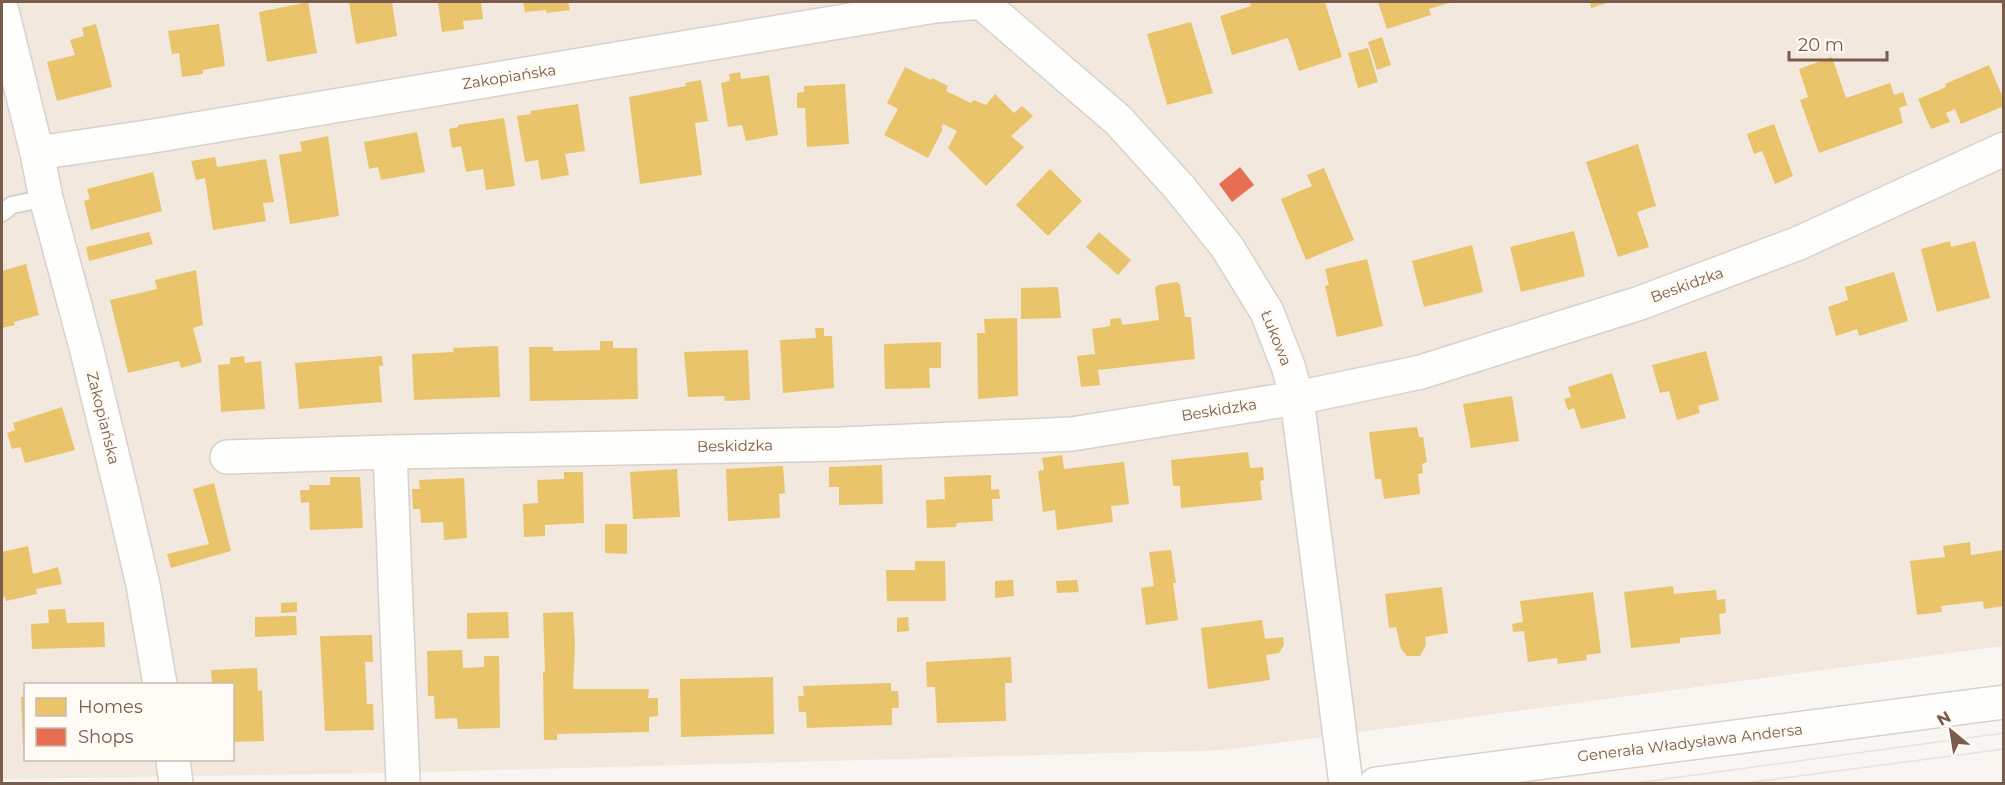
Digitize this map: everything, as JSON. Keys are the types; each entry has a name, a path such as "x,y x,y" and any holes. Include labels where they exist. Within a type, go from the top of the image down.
{"street":[{"name":"Zakopiańska","path":"37,153 147,137 935,6 982,2"},
{"name":"Łukowa","path":"982,2 1118,120 1179,187 1227,247 1267,312 1288,366 1297,398 1346,783"},
{"name":"Zakopiańska","path":"2,11 46,198 86,347 123,499 142,585 159,683"},
{"name":"Beskidzka","path":"227,457 842,444 1072,434 1297,398 1421,372 1640,303 1799,243 2004,149"},
{"path":"390,452 403,783"},
{"name":"Generała Władysława Andersa","path":"1376,783 2004,702"},
{"path":"173,761 176,783"}],"lane":[{"path":"2,213 12,205 46,198"}],"shaded area":[{"path":"2,2 2003,2 2003,646 1225,750 387,773 2,779"}],"building: Homes":[{"path":"308,2 317,53 267,62 259,12"},
{"path":"349,2 392,2 397,36 356,44"},
{"path":"438,2 481,2 483,19 463,21 464,29 442,32"},
{"path":"523,2 568,2 570,10 546,13 546,10 525,12"},
{"path":"1250,2 1325,2 1342,57 1299,71 1288,38 1232,55 1220,16 1251,6"},
{"path":"1378,2 1452,2 1429,9 1431,15 1387,29"},
{"path":"1590,2 1610,2 1591,8"},
{"path":"1191,22 1213,93 1167,105 1147,34"},
{"path":"96,24 112,87 57,101 47,62 75,55 70,40 84,36 82,28"},
{"path":"219,24 225,66 203,70 203,74 182,77 179,53 172,54 168,31"},
{"path":"1382,37 1391,65 1377,70 1368,42"},
{"path":"1368,48 1378,82 1358,88 1348,53"},
{"path":"1832,57 1846,98 1890,83 1894,95 1903,92 1907,105 1899,108 1903,123 1819,153 1800,100 1808,97 1799,69"},
{"path":"1989,65 2004,100 2004,106 1961,124 1955,109 1946,113 1950,122 1931,129 1918,99 1946,87 1945,84"},
{"path":"905,67 948,86 946,91 971,103 974,100 986,105 995,94 1014,113 1022,106 1033,116 1011,136 1024,147 986,186 948,148 957,131 943,124 941,128 943,129 928,158 884,135 898,109 887,103"},
{"path":"740,72 741,79 769,75 778,135 746,141 742,125 728,127 721,83 730,81 729,74"},
{"path":"701,80 708,121 695,123 702,175 640,184 629,97 686,86 685,83"},
{"path":"845,84 849,144 807,147 805,108 797,108 797,93 804,92 804,86"},
{"path":"578,104 585,151 565,154 569,175 541,180 538,160 525,162 517,116 531,114 530,111"},
{"path":"504,118 515,186 486,190 483,169 466,172 461,146 452,148 449,129 458,127 458,125"},
{"path":"1774,124 1793,176 1775,184 1762,151 1754,154 1747,134"},
{"path":"417,132 425,172 381,180 378,167 369,169 364,142"},
{"path":"328,136 339,216 290,224 279,155 302,151 300,142"},
{"path":"1638,144 1656,206 1637,212 1649,247 1618,257 1586,162"},
{"path":"215,157 217,167 266,159 274,202 263,203 266,221 213,230 205,178 196,180 191,161"},
{"path":"1324,168 1354,240 1306,260 1281,199 1312,186 1307,175"},
{"path":"1050,169 1082,201 1048,236 1016,205"},
{"path":"153,172 162,211 91,230 84,201 90,199 87,189"},
{"path":"1574,231 1585,276 1521,292 1510,247"},
{"path":"149,232 153,244 89,261 86,247"},
{"path":"1099,232 1131,260 1118,275 1086,247"},
{"path":"1950,241 1951,247 1975,241 1990,298 1937,312 1921,249"},
{"path":"1472,245 1483,292 1424,307 1412,261"},
{"path":"1367,259 1383,326 1337,337 1325,286 1329,285 1325,269"},
{"path":"26,264 39,315 2,328 2,271"},
{"path":"196,270 203,325 193,328 202,362 181,368 179,361 128,373 110,300 157,289 155,280"},
{"path":"1894,272 1908,321 1859,336 1857,329 1836,336 1828,307 1848,300 1845,287"},
{"path":"1177,282 1180,285 1185,317 1191,317 1195,359 1098,370 1100,385 1081,387 1077,356 1095,354 1092,329 1110,326 1110,319 1121,318 1122,325 1159,320 1155,288 1158,285"},
{"path":"1058,287 1061,318 1021,319 1021,288"},
{"path":"1017,318 1018,396 978,399 977,333 985,333 984,319"},
{"path":"815,328 824,328 824,336 832,336 834,388 783,393 780,340 816,338"},
{"path":"600,341 613,341 613,348 637,348 638,399 530,401 529,347 553,347 553,351 600,350"},
{"path":"941,342 941,368 929,368 930,388 885,389 884,344"},
{"path":"498,346 500,397 414,400 412,354 454,352 453,348"},
{"path":"748,350 750,400 725,401 724,396 688,397 684,352"},
{"path":"1706,351 1719,400 1698,406 1700,413 1677,420 1669,391 1660,393 1652,365"},
{"path":"244,356 245,363 261,361 265,409 221,412 218,365 230,364 230,358"},
{"path":"382,356 383,366 379,366 382,402 299,409 295,363"},
{"path":"1612,373 1626,418 1581,429 1574,408 1568,410 1564,399 1571,397 1568,387"},
{"path":"1512,396 1519,441 1471,448 1463,404"},
{"path":"62,407 75,450 25,463 20,447 12,449 7,433 15,430 13,423"},
{"path":"1417,427 1419,437 1423,437 1427,462 1422,464 1423,473 1418,474 1420,494 1384,499 1381,479 1375,479 1369,432"},
{"path":"1248,452 1250,468 1263,467 1264,480 1260,481 1262,500 1181,508 1180,486 1173,486 1171,460"},
{"path":"1062,455 1064,469 1124,462 1129,504 1111,506 1113,522 1057,530 1055,510 1043,512 1038,471 1044,470 1042,458"},
{"path":"882,465 883,504 839,505 839,487 829,487 829,467"},
{"path":"783,466 785,493 779,494 780,518 728,521 726,469"},
{"path":"677,469 680,517 633,519 630,472"},
{"path":"564,472 583,472 584,523 545,525 545,536 524,537 523,504 538,503 537,480 564,479"},
{"path":"991,475 991,490 999,489 1000,499 992,499 993,521 957,523 956,527 927,528 926,500 945,499 944,477"},
{"path":"330,477 360,477 363,528 310,530 309,502 301,503 300,490 310,490 309,485 330,485"},
{"path":"464,478 467,538 444,540 443,522 421,523 420,509 413,509 412,489 420,489 419,480"},
{"path":"214,483 231,551 171,568 167,554 209,544 193,489"},
{"path":"605,524 627,524 627,554 605,553"},
{"path":"1970,542 1971,555 2004,550 2004,606 1984,609 1983,601 1941,606 1942,612 1917,615 1910,561 1945,557 1943,546"},
{"path":"28,546 33,574 58,567 62,584 36,589 37,594 6,601 5,597 2,598 2,552"},
{"path":"1171,550 1178,620 1146,625 1141,588 1154,586 1149,552"},
{"path":"915,561 945,561 946,601 887,601 886,570 915,570"},
{"path":"1013,580 1014,596 995,598 995,581"},
{"path":"1077,580 1079,592 1057,593 1056,581"},
{"path":"1673,586 1674,594 1716,590 1717,600 1725,599 1726,613 1719,614 1721,634 1680,638 1680,643 1631,648 1624,592"},
{"path":"1442,587 1448,633 1425,637 1426,645 1420,656 1407,656 1401,649 1396,627 1389,628 1385,594"},
{"path":"1593,592 1601,653 1586,655 1587,660 1558,664 1557,658 1528,662 1524,631 1513,632 1512,624 1523,622 1520,601"},
{"path":"297,602 297,612 281,613 281,603"},
{"path":"65,609 67,623 104,622 105,647 32,649 31,624 49,623 48,610"},
{"path":"508,612 509,638 467,639 467,613"},
{"path":"573,612 575,645 573,689 649,689 648,698 658,698 658,716 649,717 649,732 557,734 557,740 544,740 543,613"},
{"path":"296,616 297,635 255,637 255,617"},
{"path":"908,617 909,631 897,632 897,618"},
{"path":"1262,620 1265,639 1283,637 1284,645 1279,653 1266,655 1270,680 1208,689 1201,628"},
{"path":"372,635 373,662 365,662 367,704 373,704 374,730 325,731 320,636"},
{"path":"462,650 463,668 484,667 484,656 499,656 500,728 458,729 457,718 435,719 434,696 428,696 427,651"},
{"path":"1011,657 1012,683 1005,683 1006,721 937,723 935,687 927,687 926,662"},
{"path":"257,668 258,691 262,690 264,741 234,742 234,683 212,683 211,670"},
{"path":"773,677 774,734 681,737 680,679"},
{"path":"891,683 891,691 898,691 899,708 892,708 892,725 807,728 806,712 799,712 798,696 804,696 803,686"},
{"path":"21,697 24,697 23,746"}],"building: Shops":[{"path":"1240,167 1254,185 1232,202 1219,184"}],"tram line":[{"path":"1628,784 2004,733"},
{"path":"1738,784 2004,749"}]}
